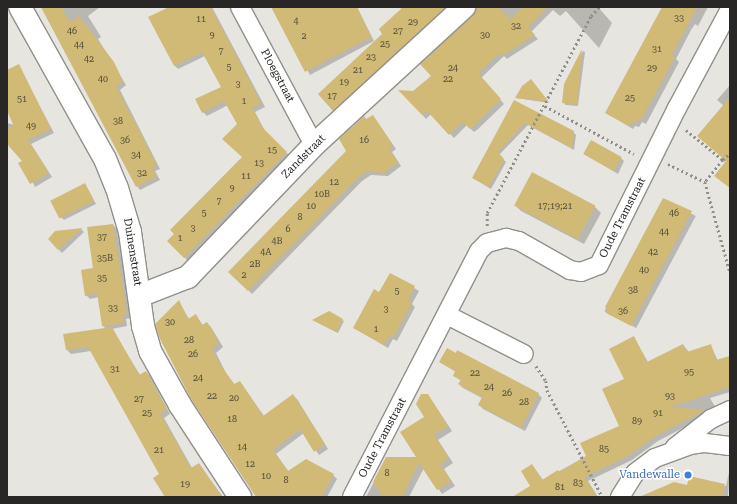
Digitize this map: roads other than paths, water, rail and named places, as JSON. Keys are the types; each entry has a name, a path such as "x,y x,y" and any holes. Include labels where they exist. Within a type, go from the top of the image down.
{"street":[{"name":"Duinenstraat","path":"20,7 111,173 130,232 143,326 157,365 240,497"},
{"name":"Ploegstraat","path":"240,7 314,145"},
{"name":"Zandstraat","path":"139,296 188,277 314,145 464,7"},
{"name":"Oude Tramstraat","path":"352,497 479,251 487,243 506,238 519,241 570,270 591,270 605,257 673,117 730,9"},
{"path":"447,315 524,354"},
{"path":"620,497 640,468 666,453 711,420 730,410"},
{"path":"666,453 705,443 730,446"}],"place":[{"name":"Vandewalle","path":"688,475"}]}
